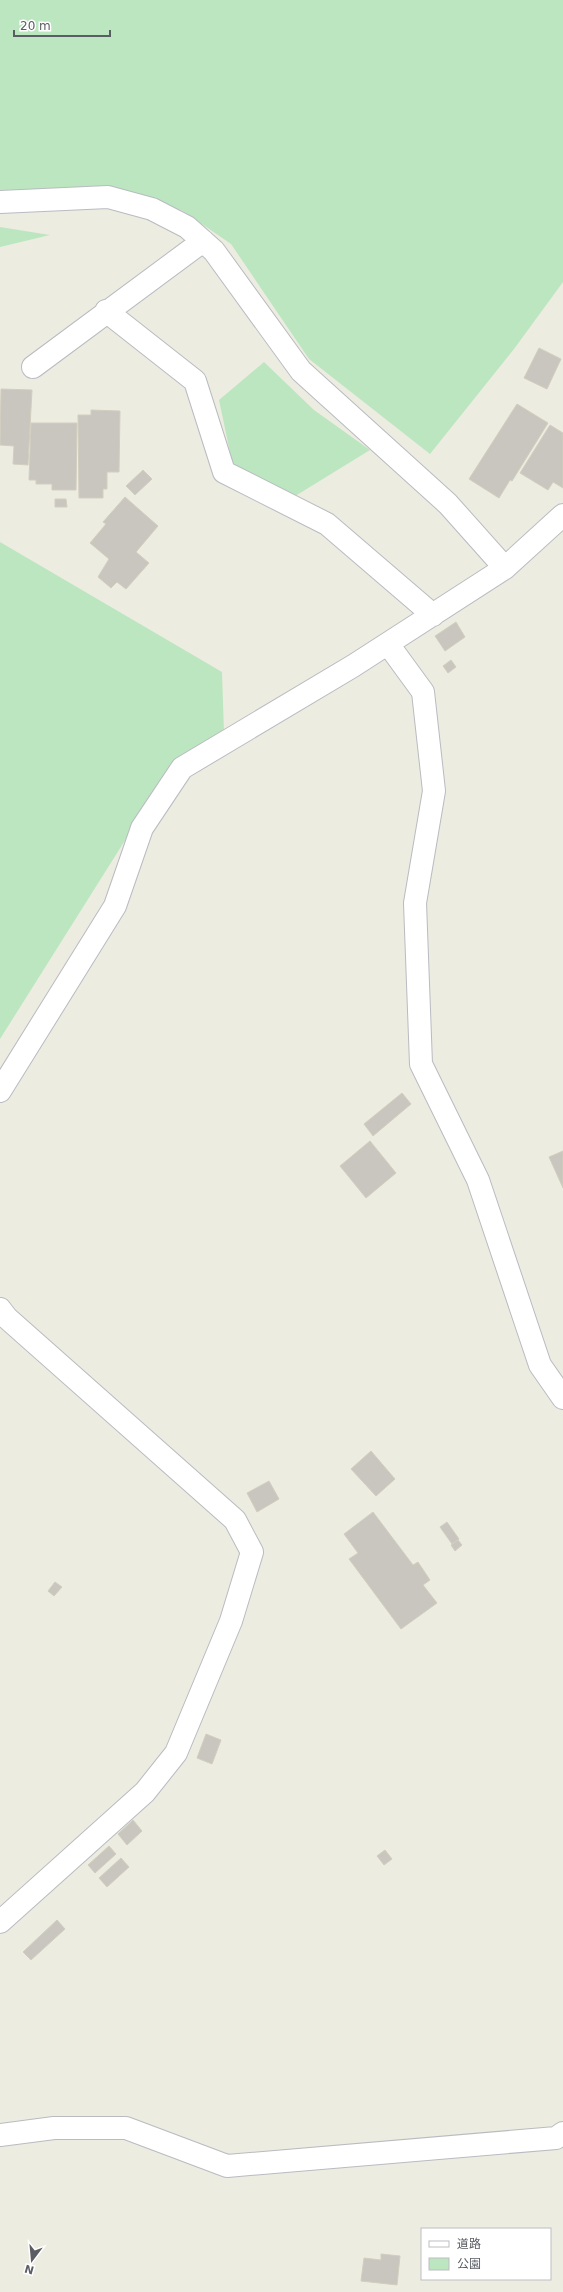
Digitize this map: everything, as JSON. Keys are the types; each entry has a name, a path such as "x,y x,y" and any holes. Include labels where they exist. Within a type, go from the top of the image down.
{"street":[{"path":"0,202 108,197 152,208 187,227 214,251 301,371 448,504 505,568"},
{"path":"33,367 106,311 202,241"},
{"path":"106,311 195,381 224,472 327,524 433,615"},
{"path":"0,1091 115,906 142,828 182,768 388,644 505,568 563,515"},
{"path":"388,644 423,692 434,791 414,903 421,1064 478,1180 540,1365 563,1398"},
{"path":"0,1310 7,1318 235,1520 252,1552 231,1622 176,1753 144,1792 0,1922"},
{"path":"0,2135 54,2128 126,2128 227,2166 561,2138"}],"green space":[{"path":"0,0 563,0 563,282 514,349 430,454 309,359 231,244 183,211 120,192 55,189 0,190"},
{"path":"0,227 50,235 0,247"},
{"path":"264,362 314,410 370,450 292,498 262,485 232,462 219,400"},
{"path":"0,542 222,672 224,733 175,761 0,1039"}],"building":[{"path":"539,348 561,359 547,389 524,378"},
{"path":"1,389 32,390 28,465 13,464 14,446 0,445"},
{"path":"517,404 548,423 512,481 510,480 499,498 469,479"},
{"path":"91,410 120,411 119,472 107,472 107,489 103,489 103,498 79,498 78,415 91,415"},
{"path":"31,423 77,423 76,490 52,490 52,484 36,484 36,480 29,480"},
{"path":"550,425 563,433 563,488 553,482 548,490 520,473"},
{"path":"143,470 152,479 135,495 126,486"},
{"path":"125,497 158,526 136,552 149,563 126,589 117,582 111,588 98,577 109,559 90,543 106,524 103,522"},
{"path":"55,499 66,499 67,507 55,507"},
{"path":"456,622 465,637 445,651 435,636"},
{"path":"451,660 456,667 448,673 443,666"},
{"path":"402,1093 411,1104 373,1136 364,1124"},
{"path":"370,1141 396,1173 366,1198 340,1166"},
{"path":"563,1151 563,1188 549,1157"},
{"path":"371,1451 395,1479 376,1496 351,1469"},
{"path":"269,1481 279,1499 257,1512 247,1493"},
{"path":"373,1512 413,1565 418,1562 430,1580 423,1585 437,1603 401,1629 349,1559 358,1553 344,1534"},
{"path":"447,1522 459,1539 452,1544 440,1527"},
{"path":"458,1540 462,1545 455,1551 451,1545"},
{"path":"55,1582 62,1587 54,1596 48,1591"},
{"path":"206,1734 221,1740 212,1764 197,1758"},
{"path":"133,1820 142,1831 127,1845 118,1834"},
{"path":"109,1846 116,1854 95,1873 88,1865"},
{"path":"385,1850 392,1859 384,1865 377,1856"},
{"path":"121,1858 129,1867 107,1887 99,1878"},
{"path":"57,1920 65,1929 31,1960 23,1952"},
{"path":"381,2254 400,2256 397,2285 361,2281 364,2258 381,2260"}]}
